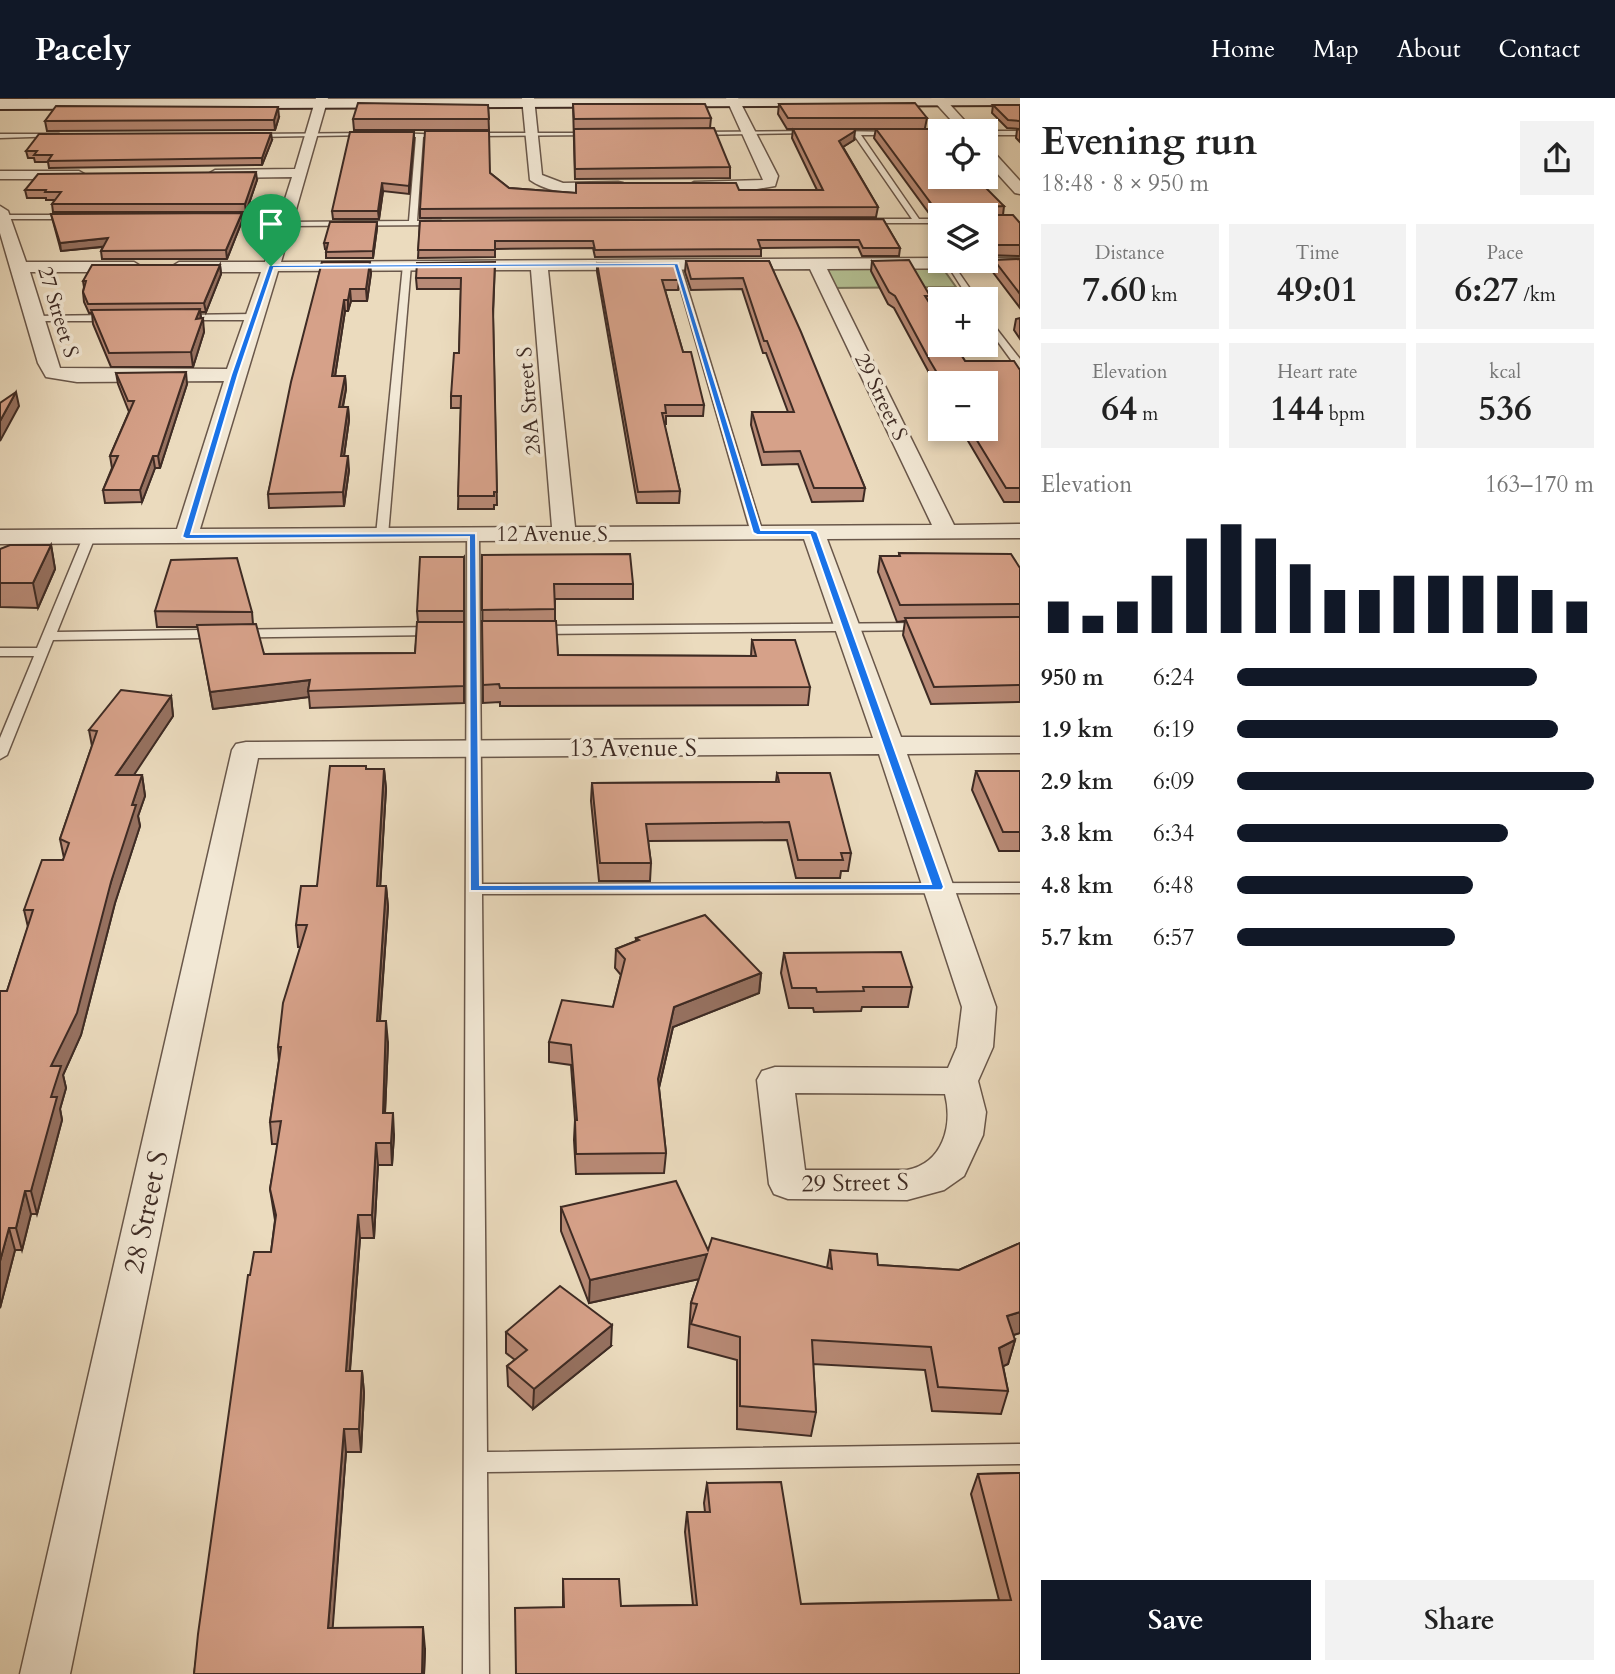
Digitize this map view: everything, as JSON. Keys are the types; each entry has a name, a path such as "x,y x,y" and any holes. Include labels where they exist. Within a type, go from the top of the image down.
{"main road":[{"path":"2,102 248,98"},
{"path":"2,102 1020,100"}],"street":[{"path":"685,186 751,186 770,183 771,176 733,99"},
{"path":"939,99 957,119"},
{"path":"186,537 235,375 287,220 321,100"},
{"path":"529,100 535,177 541,183 565,187 632,186"},
{"path":"998,165 1020,190"},
{"path":"193,174 301,173"},
{"path":"0,175 99,174"},
{"name":"27 Street S","path":"1,214 20,267 47,363 53,373 77,376 235,375"},
{"path":"20,267 928,263"},
{"path":"998,263 1020,263"},
{"name":"29 Street S","path":"816,264 946,531"},
{"name":"28A Street S","path":"539,265 564,534"},
{"name":"12 Avenue S","path":"0,537 1020,531"},
{"path":"813,532 979,1007 975,1047 960,1081"},
{"name":"13 Avenue S","path":"246,750 1020,745"},
{"name":"28 Street S","path":"46,1674 246,750"},
{"name":"29 Street S","path":"775,1080 960,1081 968,1112 964,1135 950,1166 930,1180 907,1185 788,1184 775,1080"}],"lane":[{"path":"682,134 817,133"},
{"path":"830,133 898,133"},
{"path":"856,133 917,220"},
{"path":"998,133 1020,133"},
{"path":"413,223 420,135"},
{"path":"244,136 600,135"},
{"path":"0,136 68,136"},
{"path":"1,214 84,217"},
{"path":"207,216 455,223"},
{"path":"847,221 928,220"},
{"path":"676,264 757,533"},
{"path":"382,535 407,265"},
{"path":"172,318 254,317"},
{"path":"35,319 117,318"},
{"path":"998,335 1020,366"},
{"path":"473,534 466,631 474,749 476,1674"},
{"path":"0,755 89,537"},
{"path":"528,631 940,627"},
{"path":"49,636 466,631"},
{"path":"0,652 42,652"},
{"path":"474,889 1020,887"},
{"path":"475,1462 1020,1454"}],"green space":[{"path":"928,263 928,273 946,273 956,287 828,288 816,264"}],"building":[{"path":"358,103 488,105 489,119 353,119"},
{"path":"915,103 927,118 788,118 779,104"},
{"path":"573,104 705,104 711,118 574,119"},
{"path":"993,105 1020,105 1020,121 1008,120"},
{"path":"56,106 278,107 274,120 45,121"},
{"path":"714,128 730,167 575,169 574,129"},
{"path":"793,129 854,129 855,131 839,141 878,207 420,209 425,131 489,131 490,173 509,188 576,193 576,183 736,183 739,190 823,190"},
{"path":"876,129 928,129 928,189 987,189 1004,206 998,206 998,203 931,203"},
{"path":"350,132 414,132 409,186 382,183 378,211 332,211"},
{"path":"271,133 262,158 48,161 52,155 34,155 37,151 26,151 39,134"},
{"path":"256,172 245,204 52,204 61,192 25,190 38,174"},
{"path":"242,213 226,250 101,251 108,238 60,243 51,214"},
{"path":"998,215 1013,215 1020,223 1020,245 998,245"},
{"path":"883,219 900,248 863,248 859,240 758,240 761,249 595,250 593,241 495,241 495,250 418,250 420,221"},
{"path":"330,222 377,222 373,251 326,252 328,243 324,243"},
{"path":"1020,259 1020,294 998,265 998,260"},
{"path":"909,260 928,293 928,296 925,296 928,301 928,357 962,357 965,361 1014,361 1020,370 1020,488 1006,488 977,441 998,441 998,371 936,371 930,361 895,296 889,292 872,261"},
{"path":"686,261 769,261 865,488 814,488 800,451 764,452 752,412 794,412 767,341 764,341 743,278 691,279"},
{"path":"322,262 370,262 366,289 350,289 348,300 344,300 332,376 345,376 339,407 348,407 341,456 348,456 343,492 268,494 291,382"},
{"path":"495,262 493,309 497,492 494,492 494,496 458,496 461,396 451,396 454,353 459,353 461,278 416,278 417,263"},
{"path":"597,263 674,263 679,280 662,280 683,352 691,352 704,405 665,405 666,413 662,413 680,491 638,492"},
{"path":"92,265 220,265 204,303 88,304 83,292 86,281 83,281"},
{"path":"200,309 196,319 203,318 191,352 109,353 91,310"},
{"path":"186,372 158,456 153,456 140,490 103,490 118,456 110,456 134,401 128,401 116,373"},
{"path":"16,392 0,421 0,403"},
{"path":"10,545 51,545 33,583 0,583 0,549"},
{"path":"899,553 1011,554 1020,568 1020,604 900,605 880,556 900,556"},
{"path":"630,554 633,584 554,584 555,609 482,610 482,555"},
{"path":"420,557 464,557 464,611 417,611"},
{"path":"237,558 252,612 155,611 171,560"},
{"path":"1020,617 1020,685 934,687 905,618"},
{"path":"482,621 556,621 558,655 756,656 752,640 795,640 810,687 500,688 499,684 483,685"},
{"path":"417,622 464,622 464,686 308,691 310,680 210,692 197,625 256,624 264,654 415,653"},
{"path":"121,690 171,696 116,775 142,775 132,805 136,805 111,882 77,1013 51,1066 61,1066 51,1097 57,1097 31,1191 25,1191 16,1228 9,1228 0,1261 0,991 7,991 33,910 24,910 42,860 63,860 69,843 60,839 97,731 89,730"},
{"path":"330,766 384,769 377,886 386,886 377,1021 386,1021 383,1113 393,1113 391,1143 376,1143 372,1215 358,1215 346,1371 362,1371 359,1429 344,1429 328,1628 423,1627 422,1674 194,1674 248,1275 254,1252 271,1252 276,1215 270,1189 281,1121 270,1122 281,1047 278,1047 283,1003 307,925 296,925 301,886 317,886"},
{"path":"976,771 1020,771 1020,832 1003,832"},
{"path":"777,773 830,773 851,853 841,853 843,860 798,860 789,822 646,824 651,863 600,863 592,783 779,782"},
{"path":"705,915 761,973 674,1007 658,1079 666,1153 576,1154 577,1120 571,1045 549,1042 562,1000 613,1007 625,959 616,949 639,940 636,938"},
{"path":"901,952 912,987 863,987 864,991 817,992 816,988 792,988 784,953"},
{"path":"676,1181 708,1250 712,1238 832,1269 830,1250 877,1254 878,1265 959,1270 1020,1243 1020,1312 1007,1316 1015,1340 999,1348 1008,1391 938,1387 931,1347 812,1340 816,1412 740,1406 740,1337 691,1324 697,1304 691,1303 707,1254 590,1280 561,1207"},
{"path":"560,1286 612,1325 534,1389 507,1366 527,1350 506,1332"},
{"path":"1020,1473 1020,1674 516,1674 515,1608 564,1607 563,1579 619,1579 621,1606 697,1605 687,1512 710,1512 707,1483 781,1482 801,1604 1011,1600 978,1474"}],"route":[{"path":"676,264 757,533 813,532 938,887 474,889 473,534 186,537 271,266 676,264"}]}
